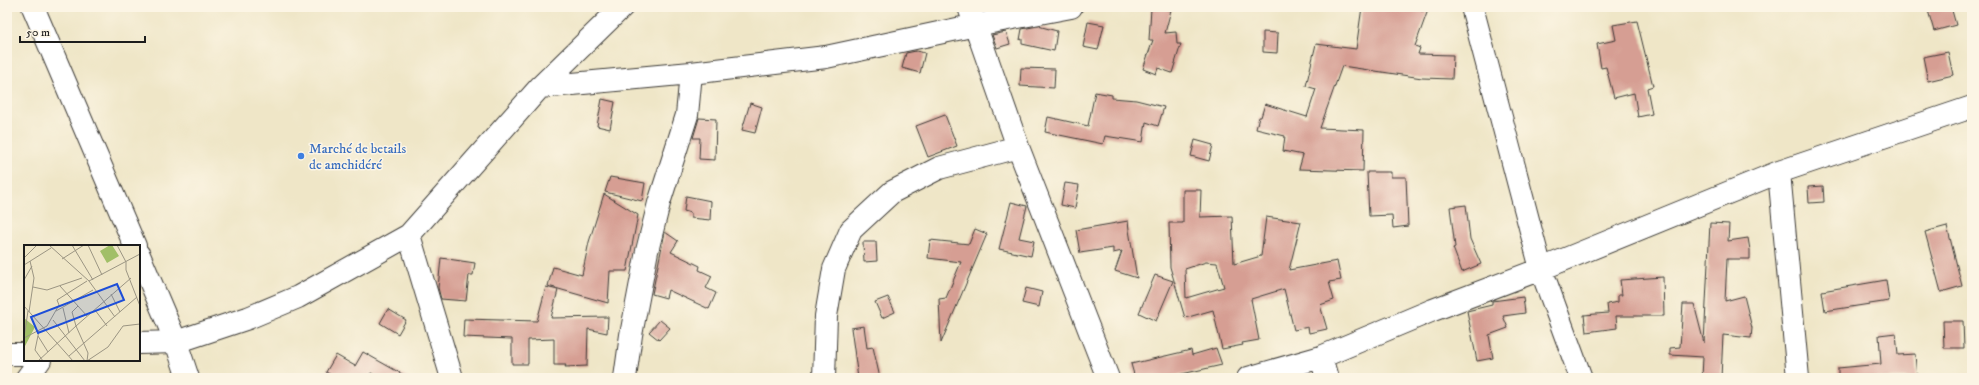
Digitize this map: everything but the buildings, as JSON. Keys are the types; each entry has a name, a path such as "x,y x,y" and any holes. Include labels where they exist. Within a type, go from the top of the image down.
{"street":[{"path":"33,7 135,245"},
{"path":"140,343 176,342 248,318 298,297 409,235 540,87 622,7"},
{"path":"540,87 691,73 826,57 972,16 1071,7"},
{"path":"1472,7 1541,269 1582,378"},
{"path":"972,16 1018,147 1108,378"},
{"path":"625,378 631,335 647,251 659,203 687,115 691,73"},
{"path":"1248,378 1321,357 1433,310 1541,269 1780,172 1972,107"},
{"path":"824,378 826,316 834,269 851,230 892,192 939,168 1018,147"},
{"path":"1780,172 1798,378"},
{"path":"409,235 452,378"},
{"path":"140,257 176,342 188,378"},
{"path":"7,354 24,354"},
{"path":"1321,357 1327,378"},
{"path":"27,378 39,361"}],"place":[{"name":"Marché de betails de amchidéré","path":"301,156"}]}
